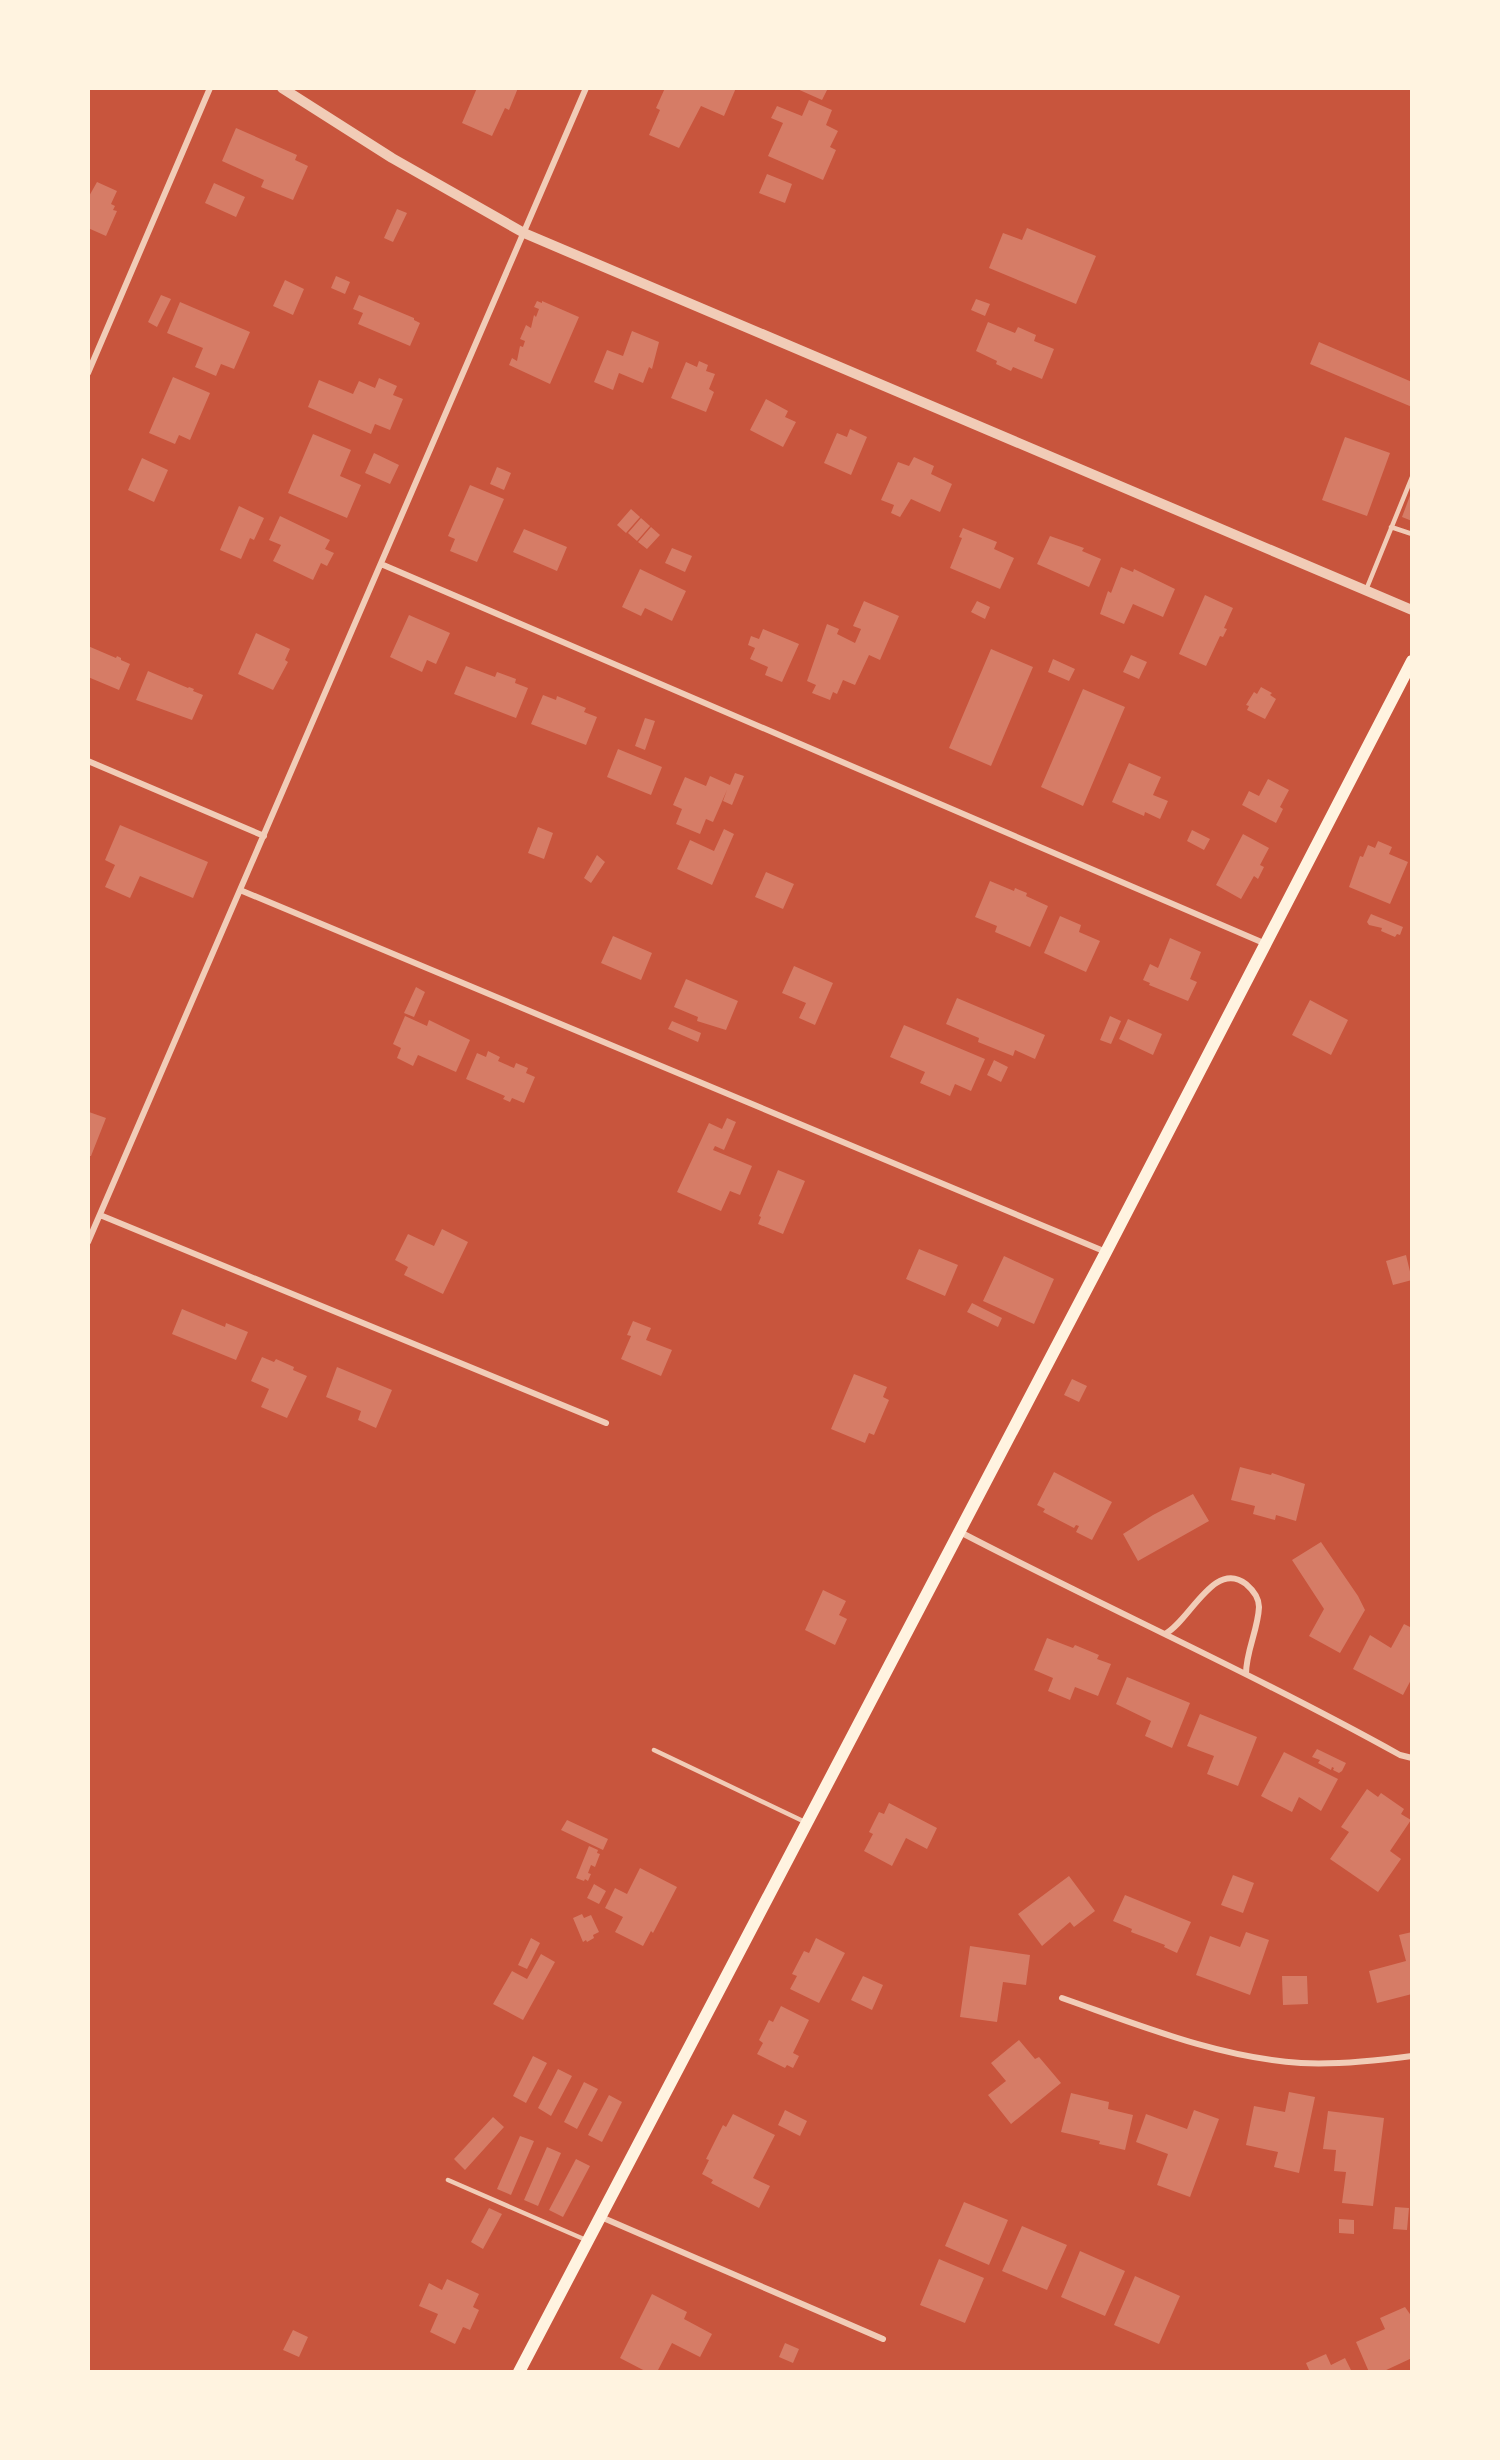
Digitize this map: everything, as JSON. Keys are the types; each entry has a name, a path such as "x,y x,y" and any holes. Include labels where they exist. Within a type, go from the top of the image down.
{"main road":[{"path":"519,2372 960,1532 1412,660"}],"street":[{"path":"88,373 210,88"},
{"path":"282,88 392,158 524,232 1412,610"},
{"path":"88,1242 92,1226 100,1215 586,88"},
{"path":"381,564 1266,944"},
{"path":"88,761 264,836"},
{"path":"240,890 1106,1252"},
{"path":"100,1215 606,1423"},
{"path":"960,1532 1054,1581 1246,1674 1400,1755 1412,1758"},
{"path":"1165,1634 1185,1618 1215,1581 1233,1578 1243,1582 1254,1591 1259,1607 1246,1660 1246,1674"},
{"path":"1062,1998 1182,2039 1264,2059 1368,2062 1412,2056"},
{"path":"601,2217 883,2339"}],"lane":[{"path":"1366,590 1412,477"},
{"path":"1391,527 1412,534"},
{"path":"654,1750 808,1823"},
{"path":"448,2180 588,2241"}],"building":[{"path":"477,88 518,88 509,110 505,108 492,136 462,123"},
{"path":"665,88 736,88 724,116 701,106 679,148 649,135 660,110 656,108"},
{"path":"795,88 828,88 822,100"},
{"path":"809,100 832,110 826,125 838,131 830,147 836,150 823,180 768,156 783,123 771,118 777,106 802,116"},
{"path":"236,128 297,155 295,160 308,166 293,200 261,187 264,180 222,161"},
{"path":"767,174 792,184 785,203 759,193"},
{"path":"97,182 117,191 111,204 115,206 113,210 117,211 106,236 88,228 88,198"},
{"path":"214,183 245,197 236,217 205,203"},
{"path":"397,209 407,213 393,242 384,238"},
{"path":"1027,228 1096,256 1076,304 989,268 1003,233 1022,240"},
{"path":"336,276 350,282 345,294 331,288"},
{"path":"285,280 304,289 293,315 273,306"},
{"path":"161,295 171,299 157,327 148,322"},
{"path":"359,295 414,318 420,323 410,346 358,324 363,313 353,309"},
{"path":"976,299 990,304 985,316 971,310"},
{"path":"537,301 579,317 550,384 509,365 512,358 517,361 520,346 523,347 525,341 520,339 526,325 531,328 534,315 536,317 539,309 534,307"},
{"path":"180,302 250,332 234,369 221,364 216,376 195,367 203,348 167,333"},
{"path":"988,322 1015,333 1018,327 1036,335 1034,341 1054,349 1042,379 1013,367 1011,371 976,351"},
{"path":"632,331 659,342 652,369 649,367 643,383 619,373 613,390 594,382 607,350 623,356"},
{"path":"1319,342 1412,382 1412,407 1310,364"},
{"path":"699,361 708,365 706,371 715,374 709,389 714,392 706,412 671,398 686,362 697,367"},
{"path":"173,377 210,393 190,440 179,435 175,444 149,433"},
{"path":"379,378 397,386 393,395 403,399 390,430 375,424 371,434 308,407 319,380 353,394 359,381 375,388"},
{"path":"766,399 788,411 785,417 796,422 783,447 750,430"},
{"path":"850,429 867,437 851,475 824,463 837,433 847,437"},
{"path":"313,434 351,450 340,476 361,485 347,518 288,493"},
{"path":"1345,437 1390,453 1367,516 1322,500"},
{"path":"374,453 399,465 390,484 365,473"},
{"path":"914,457 934,466 931,474 952,484 940,512 911,499 900,517 891,513 894,505 881,500 898,462 909,466"},
{"path":"142,458 168,470 154,502 128,490"},
{"path":"497,467 511,473 504,490 490,484"},
{"path":"470,485 504,499 477,562 450,551 455,539 448,536"},
{"path":"1412,493 1412,521 1402,517"},
{"path":"239,506 264,518 254,540 250,538 241,559 220,550"},
{"path":"631,509 640,517 626,533 617,525"},
{"path":"280,516 330,540 325,549 334,553 327,566 321,563 313,580 273,561 281,545 269,540"},
{"path":"641,518 650,526 637,541 628,533"},
{"path":"651,527 660,535 647,549 638,542"},
{"path":"963,528 997,542 994,549 1014,558 1000,589 950,568 962,538 959,537"},
{"path":"524,529 567,547 557,571 513,552"},
{"path":"1050,536 1084,548 1082,551 1101,559 1089,587 1037,564"},
{"path":"672,548 692,556 685,572 665,563"},
{"path":"1121,567 1133,572 1134,569 1175,589 1163,617 1133,604 1124,624 1100,614 1108,591 1111,593"},
{"path":"640,569 686,591 672,621 645,608 641,616 622,607"},
{"path":"1205,595 1233,608 1224,628 1227,629 1223,637 1220,636 1206,666 1179,654"},
{"path":"864,601 899,616 880,660 869,655 855,685 843,680 837,694 833,692 830,700 812,693 816,685 807,681 827,624 839,629 837,634 855,643 861,629 853,626"},
{"path":"977,601 990,607 985,619 971,612"},
{"path":"409,615 450,633 436,664 427,660 422,672 390,657"},
{"path":"763,629 799,644 782,682 765,675 768,667 750,659 755,648 748,645 751,636 759,639"},
{"path":"256,633 290,649 285,660 288,662 273,690 238,674"},
{"path":"88,646 116,658 117,656 130,664 119,690 88,677"},
{"path":"991,649 1033,667 991,766 949,748"},
{"path":"1131,655 1147,662 1139,679 1123,672"},
{"path":"1053,659 1075,669 1069,681 1048,672"},
{"path":"466,666 495,677 497,672 516,679 515,683 528,688 516,718 454,694"},
{"path":"148,671 194,689 193,691 203,695 192,720 136,700"},
{"path":"1261,687 1272,693 1270,695 1276,699 1265,719 1247,710 1249,706 1246,705 1254,692 1257,694"},
{"path":"1083,689 1125,707 1083,806 1041,787"},
{"path":"543,695 556,700 557,696 586,708 584,712 597,717 586,745 531,724"},
{"path":"645,718 655,721 645,750 635,746"},
{"path":"618,749 662,767 651,795 607,777"},
{"path":"1129,763 1161,777 1153,795 1168,801 1160,819 1145,812 1144,816 1112,802"},
{"path":"735,773 744,776 732,805 723,801 727,790 713,822 706,819 700,834 676,824 682,809 673,805 685,777 706,786 710,776 730,785"},
{"path":"1268,779 1289,790 1280,807 1283,809 1276,823 1242,805 1249,791 1259,796"},
{"path":"120,825 208,862 193,898 140,876 130,898 105,887 115,865 105,860"},
{"path":"538,827 553,833 544,859 528,853"},
{"path":"724,829 734,834 712,885 677,869 690,840 714,851"},
{"path":"1192,830 1210,839 1204,850 1187,841"},
{"path":"1243,834 1269,848 1260,865 1264,867 1258,879 1254,876 1241,899 1216,885"},
{"path":"1378,841 1392,847 1389,854 1408,862 1390,904 1349,887 1360,856 1363,857 1368,845 1375,848"},
{"path":"597,855 605,862 591,883 584,878"},
{"path":"766,872 794,884 783,909 755,897"},
{"path":"990,881 1014,891 1015,888 1027,893 1026,896 1048,906 1030,947 995,932 997,926 975,917"},
{"path":"1371,914 1403,927 1400,935 1397,934 1395,937 1381,931 1382,928 1369,925 1367,922"},
{"path":"1060,916 1081,925 1079,932 1100,941 1086,972 1044,953"},
{"path":"613,936 652,953 641,980 601,963"},
{"path":"1170,938 1201,952 1190,979 1197,982 1188,1001 1149,985 1150,983 1143,980 1150,964 1158,968"},
{"path":"794,966 833,983 815,1025 799,1018 806,1003 782,993"},
{"path":"686,979 738,1001 726,1030 697,1021 698,1017 674,1007"},
{"path":"416,987 425,992 414,1017 404,1013"},
{"path":"957,998 1045,1035 1035,1059 1015,1050 1013,1056 978,1042 979,1038 946,1024"},
{"path":"1310,1000 1348,1020 1331,1055 1292,1035"},
{"path":"405,1016 427,1026 429,1020 470,1040 456,1072 418,1055 413,1066 397,1058 401,1048 393,1044"},
{"path":"1110,1016 1121,1021 1111,1044 1100,1040"},
{"path":"1128,1019 1162,1034 1153,1055 1119,1039"},
{"path":"672,1021 701,1033 698,1042 668,1029"},
{"path":"904,1025 985,1059 971,1091 955,1084 950,1096 920,1083 925,1072 890,1057"},
{"path":"488,1051 500,1057 498,1061 514,1068 516,1063 528,1068 526,1073 535,1077 524,1103 512,1098 510,1102 503,1099 505,1096 466,1079 477,1053 486,1057"},
{"path":"994,1060 1008,1067 1001,1082 987,1075"},
{"path":"89,1112 106,1118 91,1156 88,1156"},
{"path":"727,1118 736,1122 724,1150 715,1146 713,1150 752,1166 740,1195 730,1191 721,1211 677,1192 709,1123 722,1129"},
{"path":"778,1170 805,1181 783,1234 758,1224 761,1217 759,1216"},
{"path":"442,1229 468,1242 443,1294 404,1275 408,1267 395,1260 408,1234 434,1246"},
{"path":"919,1249 958,1265 945,1296 906,1279"},
{"path":"1406,1255 1412,1280 1393,1285 1386,1261"},
{"path":"1004,1256 1054,1279 1034,1324 983,1301"},
{"path":"972,1303 1002,1318 998,1327 967,1312"},
{"path":"182,1309 225,1327 226,1323 248,1332 236,1360 172,1334"},
{"path":"633,1321 651,1328 646,1340 672,1350 661,1376 621,1359 631,1336 627,1335"},
{"path":"262,1357 274,1362 276,1359 307,1376 287,1418 261,1407 269,1389 251,1381"},
{"path":"337,1367 392,1390 376,1428 358,1420 361,1411 326,1397"},
{"path":"854,1374 887,1387 883,1397 889,1400 874,1435 869,1433 865,1443 831,1429"},
{"path":"1072,1379 1087,1386 1079,1402 1064,1395"},
{"path":"1240,1467 1271,1475 1272,1473 1305,1484 1296,1521 1276,1515 1275,1520 1253,1514 1255,1506 1231,1500"},
{"path":"1054,1472 1112,1502 1092,1540 1076,1532 1079,1526 1076,1525 1074,1528 1043,1512 1045,1509 1037,1505"},
{"path":"1193,1494 1209,1521 1138,1561 1123,1534"},
{"path":"1321,1542 1365,1610 1340,1653 1309,1636 1324,1609 1292,1560"},
{"path":"823,1590 846,1601 839,1615 847,1619 835,1645 805,1630"},
{"path":"1404,1624 1412,1628 1412,1678 1403,1695 1353,1669 1370,1635 1391,1648"},
{"path":"1047,1638 1073,1648 1075,1645 1099,1655 1097,1659 1111,1664 1098,1696 1075,1687 1070,1700 1048,1691 1053,1678 1034,1670"},
{"path":"1127,1677 1190,1703 1172,1748 1145,1736 1151,1721 1116,1704"},
{"path":"1200,1714 1257,1737 1238,1786 1207,1774 1214,1756 1187,1746"},
{"path":"1317,1749 1346,1763 1342,1771 1339,1773 1332,1767 1331,1770 1318,1763 1320,1760 1312,1757"},
{"path":"1284,1752 1338,1779 1321,1811 1299,1797 1292,1812 1261,1796"},
{"path":"1367,1789 1378,1797 1381,1793 1404,1809 1401,1814 1411,1820 1390,1851 1401,1859 1378,1892 1330,1859 1349,1832 1341,1827"},
{"path":"889,1803 937,1828 927,1849 906,1838 892,1866 864,1851 873,1834 869,1832 879,1812 884,1814"},
{"path":"567,1820 608,1839 603,1850 561,1830"},
{"path":"589,1846 598,1850 597,1853 600,1854 595,1867 591,1865 588,1881 585,1879 584,1881 576,1878"},
{"path":"640,1868 677,1887 653,1933 651,1931 643,1946 615,1932 623,1917 605,1908 615,1888 627,1894"},
{"path":"1233,1875 1254,1883 1243,1913 1221,1905"},
{"path":"1069,1876 1095,1911 1074,1927 1070,1922 1042,1946 1018,1914"},
{"path":"594,1884 606,1891 599,1904 587,1898"},
{"path":"1125,1895 1191,1922 1177,1953 1113,1921"},
{"path":"582,1914 584,1918 591,1915 599,1932 587,1942 586,1940 583,1942 573,1918"},
{"path":"1246,1932 1269,1940 1250,1995 1196,1975 1210,1936 1240,1947"},
{"path":"1412,1932 1412,1994 1377,2003 1369,1971 1406,1961 1399,1935"},
{"path":"531,1938 540,1943 527,1969 518,1965"},
{"path":"816,1938 845,1953 819,2003 790,1989 797,1976 792,1974 804,1951 809,1953"},
{"path":"970,1946 1030,1955 1026,1985 1003,1982 997,2022 960,2017"},
{"path":"541,1954 555,1962 523,2020 493,2004 512,1971 527,1979"},
{"path":"863,1976 883,1985 872,2010 851,2000"},
{"path":"1282,1976 1307,1976 1308,2004 1283,2005"},
{"path":"781,2006 809,2020 793,2053 799,2056 793,2068 787,2065 785,2068 757,2054 763,2043 759,2040 769,2020 773,2022"},
{"path":"1019,2040 1035,2059 1039,2057 1061,2083 1011,2124 988,2095 1006,2081 991,2063"},
{"path":"533,2056 547,2063 526,2103 513,2096"},
{"path":"558,2069 572,2076 551,2116 538,2108"},
{"path":"584,2082 598,2089 577,2129 564,2122"},
{"path":"1289,2092 1315,2097 1299,2173 1274,2167 1278,2152 1246,2145 1254,2106 1285,2112"},
{"path":"1071,2093 1109,2102 1108,2109 1133,2115 1125,2150 1099,2144 1100,2141 1061,2132"},
{"path":"609,2095 622,2102 602,2142 588,2135"},
{"path":"785,2110 807,2121 800,2136 778,2125"},
{"path":"1194,2110 1219,2119 1190,2197 1157,2185 1168,2154 1136,2142 1146,2114 1187,2129"},
{"path":"1328,2111 1384,2118 1373,2206 1342,2203 1346,2172 1334,2171 1336,2150 1323,2149"},
{"path":"733,2114 775,2135 753,2178 770,2186 759,2208 711,2183 713,2180 702,2174 709,2160 706,2159 723,2125 726,2127"},
{"path":"493,2117 504,2127 465,2170 454,2159"},
{"path":"520,2136 534,2141 511,2195 497,2189"},
{"path":"547,2147 561,2153 538,2206 524,2200"},
{"path":"576,2159 590,2166 563,2217 549,2210"},
{"path":"964,2202 1008,2220 989,2265 945,2246"},
{"path":"1395,2207 1409,2208 1407,2230 1393,2229"},
{"path":"489,2208 502,2214 483,2249 471,2242"},
{"path":"1339,2219 1354,2220 1354,2234 1339,2233"},
{"path":"1022,2226 1067,2245 1047,2290 1002,2271"},
{"path":"1080,2251 1125,2271 1105,2316 1061,2297"},
{"path":"939,2259 984,2278 965,2323 920,2305"},
{"path":"1135,2276 1180,2296 1159,2344 1114,2325"},
{"path":"447,2279 479,2294 473,2307 479,2310 470,2330 463,2327 455,2344 430,2332 438,2314 419,2306 429,2283 442,2290"},
{"path":"652,2294 687,2312 684,2319 712,2334 700,2357 672,2343 657,2372 647,2372 620,2358"},
{"path":"1405,2307 1412,2317 1412,2358 1382,2372 1369,2372 1356,2342 1385,2329 1380,2318"},
{"path":"293,2330 308,2337 299,2357 283,2350"},
{"path":"785,2343 799,2349 793,2363 779,2357"},
{"path":"1326,2354 1331,2365 1345,2358 1352,2372 1310,2372 1306,2363"}]}
